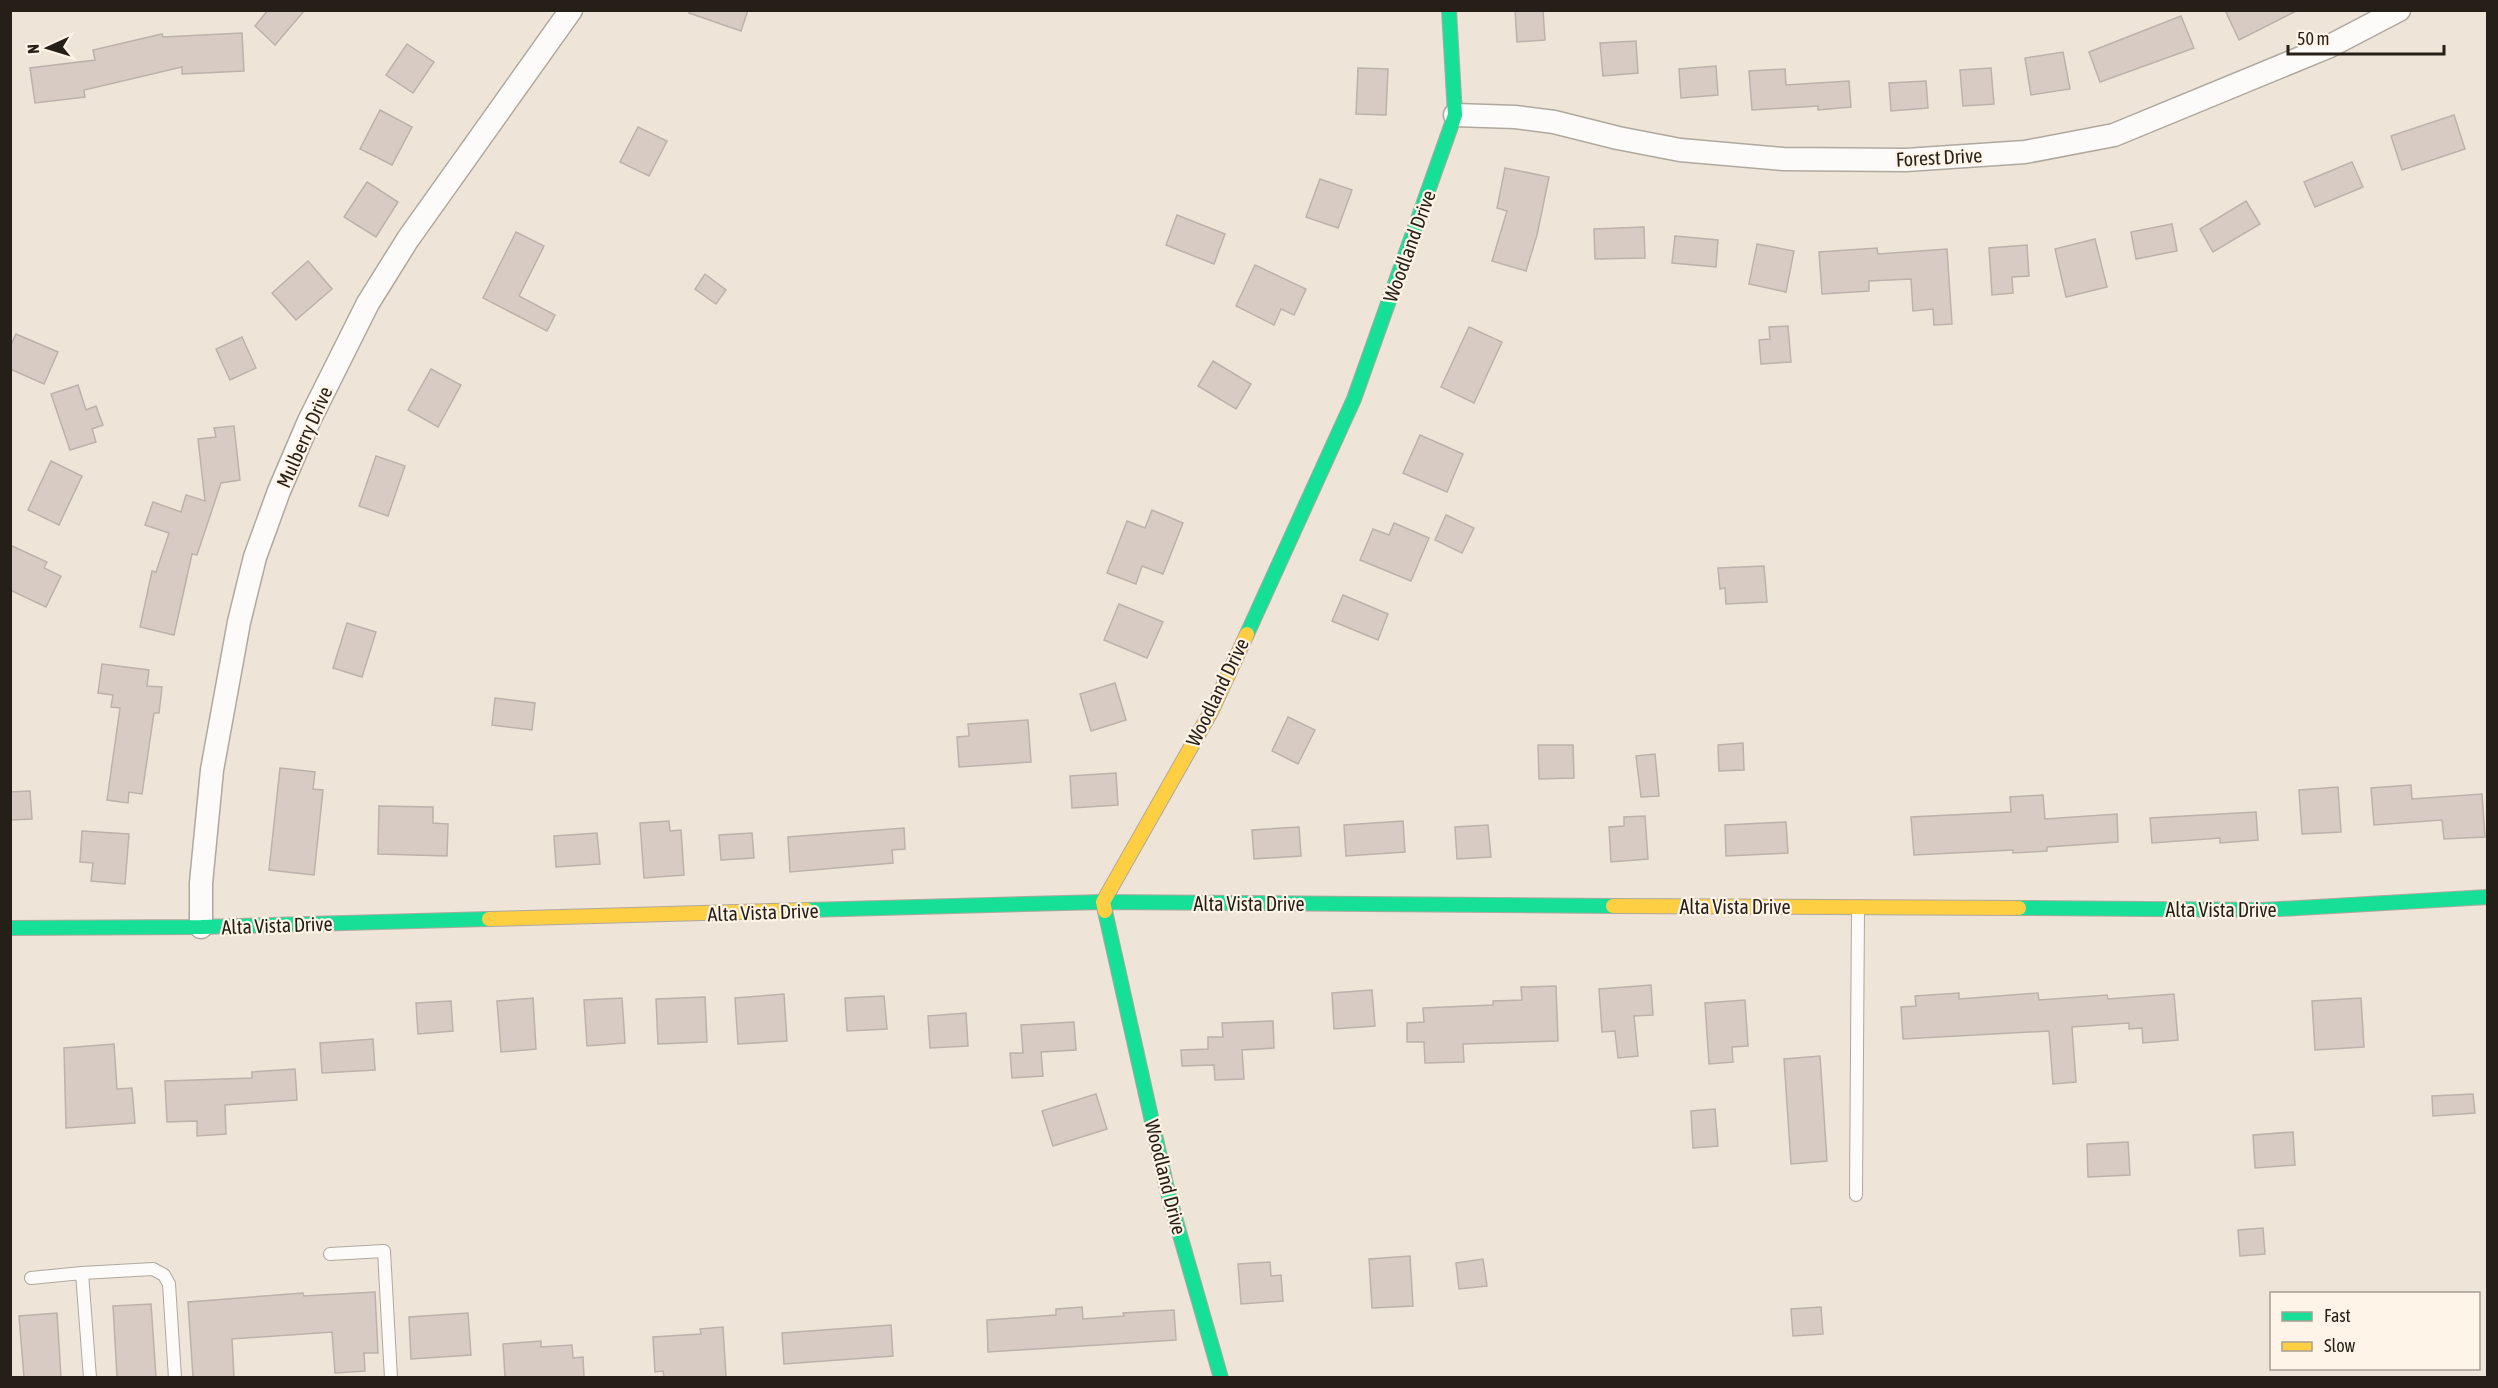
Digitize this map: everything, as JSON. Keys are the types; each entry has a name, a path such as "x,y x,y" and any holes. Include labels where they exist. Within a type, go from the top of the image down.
{"street":[{"name":"Mulberry Drive","path":"201,927 201,884 212,770 239,622 255,557 279,491 309,421 368,303 408,239 571,10"},
{"name":"Woodland Drive","path":"1221,1377 1167,1192 1102,902 1212,710 1349,410 1455,115 1449,10"},
{"name":"Forest Drive","path":"1455,115 1515,117 1554,122 1680,150 1783,159 1906,160 2025,152 2114,135 2330,46 2399,10"},
{"name":"Alta Vista Drive","path":"10,928 201,927 1102,902 2263,910 2487,897"}],"lane":[{"path":"1856,1195 1858,907"},
{"path":"330,1254 384,1251 391,1377"},
{"path":"31,1278 153,1269 164,1275 169,1284 175,1377"},
{"path":"82,1274 90,1377"}],"building":[{"path":"268,10 305,10 275,45 255,26"},
{"path":"690,10 748,10 741,31 689,13"},
{"path":"1515,10 1543,10 1545,40 1517,42"},
{"path":"2225,10 2298,10 2239,40"},
{"path":"2181,16 2194,48 2100,82 2089,52"},
{"path":"242,33 244,71 182,74 182,67 84,90 85,97 35,103 30,68 95,60 93,50 162,34 163,37"},
{"path":"1636,41 1638,73 1603,76 1600,43"},
{"path":"407,44 434,62 413,93 386,75"},
{"path":"2063,52 2070,89 2031,95 2025,58"},
{"path":"1716,66 1718,95 1681,98 1679,69"},
{"path":"1358,68 1388,69 1386,115 1356,114"},
{"path":"1991,68 1994,104 1963,106 1960,70"},
{"path":"1785,69 1786,85 1849,81 1851,107 1818,110 1818,106 1752,110 1749,71"},
{"path":"1926,81 1928,108 1891,111 1889,83"},
{"path":"380,110 412,127 392,165 360,149"},
{"path":"2454,115 2465,149 2402,170 2391,136"},
{"path":"638,127 667,141 649,176 620,162"},
{"path":"2352,162 2363,187 2315,207 2304,182"},
{"path":"1505,168 1549,177 1537,235 1526,271 1492,261 1507,211 1497,208"},
{"path":"1320,179 1352,190 1338,228 1306,217"},
{"path":"367,182 398,202 376,237 344,217"},
{"path":"2246,201 2260,224 2213,252 2200,229"},
{"path":"1177,215 1225,234 1214,264 1166,245"},
{"path":"2172,224 2177,251 2136,259 2131,232"},
{"path":"1644,227 1645,258 1595,259 1594,229"},
{"path":"516,232 544,246 519,296 555,315 547,331 483,298"},
{"path":"1675,236 1718,240 1716,267 1672,263"},
{"path":"2095,239 2107,287 2066,297 2055,249"},
{"path":"1757,244 1794,251 1786,292 1749,284"},
{"path":"2027,245 2029,276 2012,277 2013,293 1992,295 1989,248"},
{"path":"1877,248 1878,254 1947,249 1952,324 1934,325 1933,309 1913,311 1911,279 1869,281 1869,291 1822,294 1819,252"},
{"path":"308,261 332,289 296,320 272,293"},
{"path":"1255,265 1306,289 1294,315 1281,309 1274,325 1236,306"},
{"path":"705,274 726,290 716,304 695,289"},
{"path":"1788,326 1791,362 1761,364 1759,340 1770,339 1769,327"},
{"path":"1469,327 1502,342 1474,403 1441,387"},
{"path":"16,334 58,352 44,384 10,369 10,347"},
{"path":"242,337 256,368 230,380 216,349"},
{"path":"1213,361 1251,384 1236,409 1198,386"},
{"path":"431,369 461,385 438,427 408,410"},
{"path":"78,385 86,410 96,406 103,425 92,429 96,442 70,450 51,394"},
{"path":"234,426 240,480 221,483 197,555 192,554 174,635 140,627 152,571 156,572 169,533 145,525 153,502 181,512 186,495 205,501 198,439 216,437 214,428"},
{"path":"1420,435 1463,454 1447,492 1403,473"},
{"path":"376,456 405,466 388,516 359,506"},
{"path":"51,461 82,476 59,525 28,510"},
{"path":"1152,510 1183,523 1163,574 1142,566 1136,584 1107,573 1127,521 1145,528"},
{"path":"1446,515 1474,528 1462,553 1435,540"},
{"path":"1394,523 1429,538 1411,581 1360,560 1373,529 1389,535"},
{"path":"10,545 47,562 44,568 61,576 46,607 10,590"},
{"path":"1764,566 1767,602 1726,604 1725,588 1720,589 1718,568"},
{"path":"1343,595 1388,614 1378,640 1332,621"},
{"path":"1119,604 1163,622 1147,658 1104,640"},
{"path":"347,623 376,632 362,677 333,668"},
{"path":"102,664 149,670 147,686 162,687 159,713 154,713 142,794 129,792 128,803 107,800 120,708 111,707 113,695 98,693"},
{"path":"1115,683 1126,720 1091,731 1080,694"},
{"path":"495,698 535,703 532,730 492,725"},
{"path":"1288,717 1315,730 1298,764 1272,751"},
{"path":"1028,720 1031,762 959,767 957,737 969,736 968,724"},
{"path":"1743,743 1744,770 1719,771 1718,745"},
{"path":"1538,745 1573,745 1574,778 1539,779"},
{"path":"1655,754 1659,796 1641,797 1636,756"},
{"path":"280,768 315,772 313,789 323,790 314,875 269,870"},
{"path":"1116,773 1118,805 1072,808 1070,776"},
{"path":"2411,785 2412,799 2482,794 2485,837 2444,839 2442,820 2374,825 2371,788"},
{"path":"2338,787 2341,832 2302,834 2299,790"},
{"path":"30,791 32,819 10,820 10,792"},
{"path":"2043,795 2045,819 2117,814 2118,842 2047,847 2047,851 2013,853 2013,850 1914,855 1911,817 2011,812 2010,797"},
{"path":"379,806 433,807 433,823 448,824 447,856 378,854"},
{"path":"2256,812 2258,840 2220,843 2220,838 2152,843 2150,818"},
{"path":"1645,816 1648,859 1611,862 1609,827 1624,826 1624,817"},
{"path":"669,821 670,831 681,830 684,875 644,878 640,823"},
{"path":"1403,821 1405,852 1346,856 1344,825"},
{"path":"1786,822 1788,853 1726,856 1725,825"},
{"path":"1488,825 1491,857 1457,859 1455,827"},
{"path":"1299,827 1301,856 1254,859 1252,830"},
{"path":"904,828 905,849 892,850 893,863 790,872 788,837"},
{"path":"82,831 129,834 125,884 91,881 93,863 80,862"},
{"path":"597,833 600,864 556,867 554,836"},
{"path":"752,833 754,858 721,860 719,835"},
{"path":"1651,985 1653,1015 1634,1016 1638,1056 1618,1058 1615,1031 1602,1032 1599,989"},
{"path":"1556,986 1558,1041 1463,1044 1464,1062 1425,1063 1424,1042 1407,1042 1407,1023 1424,1022 1423,1008 1493,1005 1493,1001 1522,1000 1521,987"},
{"path":"1372,990 1375,1026 1334,1029 1332,993"},
{"path":"1959,993 1959,999 2038,993 2039,1000 2107,995 2108,999 2174,994 2178,1040 2143,1043 2142,1028 2129,1029 2129,1023 2072,1027 2076,1082 2053,1084 2049,1031 1903,1039 1901,1007 1916,1006 1915,996"},
{"path":"784,994 787,1041 738,1044 735,998"},
{"path":"884,996 887,1029 847,1031 845,998"},
{"path":"705,997 707,1042 658,1044 656,999"},
{"path":"533,998 536,1049 501,1052 497,1001"},
{"path":"622,998 625,1043 587,1046 584,1000"},
{"path":"2361,998 2364,1047 2315,1050 2312,1001"},
{"path":"1745,1000 1748,1046 1732,1047 1733,1062 1709,1064 1705,1003"},
{"path":"451,1001 453,1031 418,1034 416,1003"},
{"path":"966,1013 968,1046 930,1048 928,1016"},
{"path":"1273,1021 1274,1048 1242,1050 1244,1079 1215,1080 1214,1065 1182,1066 1181,1050 1208,1049 1208,1037 1223,1037 1222,1023"},
{"path":"1074,1022 1076,1050 1041,1052 1043,1076 1012,1078 1010,1053 1023,1053 1021,1025"},
{"path":"373,1039 375,1070 322,1073 320,1043"},
{"path":"114,1044 117,1089 132,1088 135,1123 66,1128 64,1048"},
{"path":"1820,1056 1827,1161 1791,1164 1784,1059"},
{"path":"295,1069 297,1100 225,1105 226,1134 197,1136 197,1121 167,1122 165,1081 252,1078 252,1072"},
{"path":"1096,1094 1107,1129 1053,1146 1042,1111"},
{"path":"2473,1094 2475,1113 2433,1116 2432,1096"},
{"path":"1715,1109 1718,1146 1693,1148 1691,1111"},
{"path":"2293,1132 2295,1165 2255,1168 2253,1135"},
{"path":"2128,1142 2130,1175 2088,1177 2087,1144"},
{"path":"2263,1228 2265,1254 2240,1256 2238,1230"},
{"path":"1410,1256 1413,1306 1372,1308 1369,1259"},
{"path":"1483,1259 1487,1286 1459,1289 1456,1263"},
{"path":"1270,1262 1271,1276 1281,1275 1283,1301 1241,1304 1238,1264"},
{"path":"375,1292 378,1353 364,1353 365,1371 335,1373 332,1332 232,1339 234,1377 193,1377 188,1302 303,1293 304,1296"},
{"path":"151,1304 156,1377 117,1377 113,1306"},
{"path":"1082,1307 1083,1319 1124,1316 1123,1313 1174,1310 1176,1340 988,1352 987,1320 1056,1315 1056,1309"},
{"path":"1821,1307 1823,1334 1793,1336 1791,1309"},
{"path":"57,1313 61,1377 24,1377 19,1316"},
{"path":"468,1313 471,1355 411,1359 409,1317"},
{"path":"891,1325 893,1356 784,1364 782,1333"},
{"path":"723,1327 726,1377 664,1377 663,1371 655,1372 653,1337 701,1334 700,1329"},
{"path":"541,1341 541,1347 572,1345 573,1358 583,1357 584,1377 505,1377 503,1344"}],"traffic: fast":[{"path":"1247,634 1354,399 1455,115 1449,10"},
{"path":"2019,908 2263,910 2488,897"},
{"path":"807,910 1103,902 1613,906"},
{"path":"1105,911 1168,1193 1221,1378"},
{"path":"10,928 201,927 489,919"}],"traffic: slow":[{"path":"1105,911 1103,902 1212,710 1247,634"},
{"path":"1613,906 2019,908"},
{"path":"489,919 807,910"}]}
